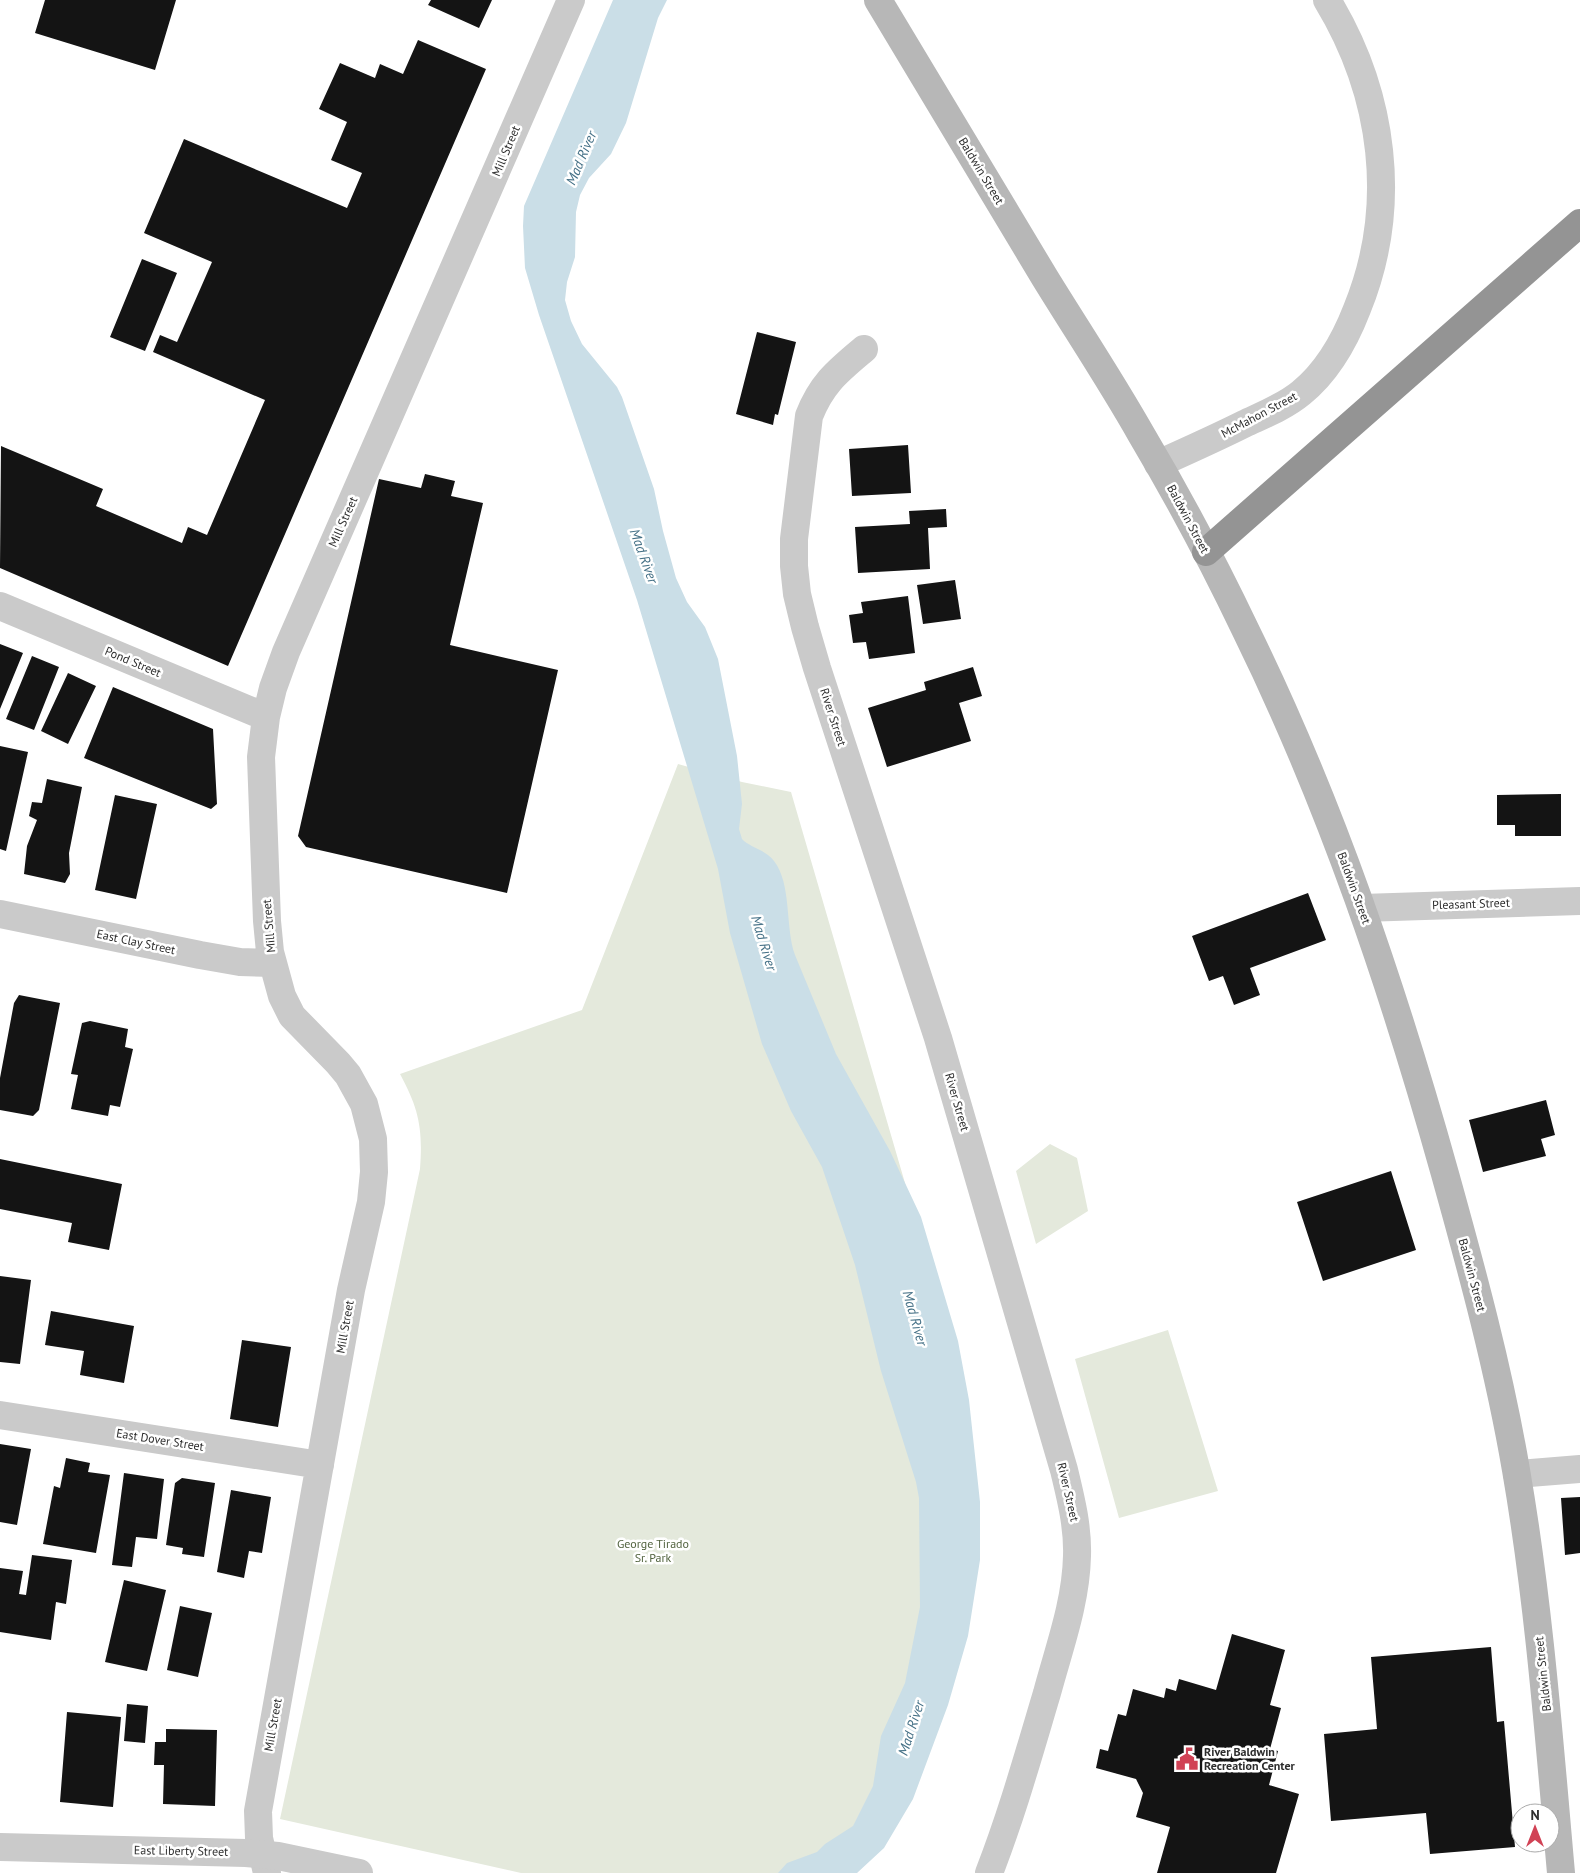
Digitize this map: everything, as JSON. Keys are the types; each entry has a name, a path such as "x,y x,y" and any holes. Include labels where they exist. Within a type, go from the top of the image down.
{"highway":[{"path":"1206,552 1580,223"}],"main road":[{"name":"Baldwin Street","path":"878,0 1141,432 1206,552 1247,632 1298,744 1322,801 1362,908 1425,1103 1457,1216 1505,1410 1517,1474 1539,1641 1561,1873"}],"street":[{"name":"Mill Street","path":"265,1864 259,1838 258,1811 351,1290 371,1202 374,1172 373,1139 366,1112 357,1090 338,1063 292,1016 282,996 273,963 267,921 262,794 261,757 266,717 273,688 286,652 571,0"},
{"name":"McMahon Street","path":"1158,464 1269,412 1300,394 1323,370 1339,347 1353,320 1364,291 1374,259 1382,205 1378,144 1373,113 1352,48 1327,0"},
{"name":"River Street","path":"864,349 826,383 816,398 810,416 794,540 794,566 798,594 817,668 938,1038 1064,1470 1076,1533 1076,1577 1066,1623 1032,1742 989,1873"},
{"name":"Pond Street","path":"0,606 266,717"},
{"name":"Pleasant Street","path":"1362,908 1580,901"},
{"name":"East Clay Street","path":"0,914 200,956 240,962 273,963"},
{"name":"East Dover Street","path":"0,1415 320,1465"},
{"path":"1517,1474 1580,1469"},
{"name":"East Liberty Street","path":"0,1847 191,1851 265,1864 359,1873"}],"green space":[{"name":"George Tirado Sr. Park","path":"678,764 742,782 791,792 928,1262 967,1470 854,1873 521,1873 280,1819 420,1169 421,1142 418,1120 412,1098 400,1074 582,1010"},
{"path":"1050,1144 1077,1158 1088,1211 1036,1244 1016,1171"},
{"path":"1168,1330 1218,1491 1119,1518 1075,1359"}],"water":[{"name":"Mad River","path":"613,0 667,0 658,18 626,123 611,154 589,178 580,195 576,212 575,257 567,282 565,300 571,321 582,344 617,387 622,397 654,489 676,578 687,602 705,627 718,659 737,756 742,804 739,829 742,839 771,857 780,871 786,894 790,932 795,955 836,1054 890,1151 921,1217 958,1341 969,1400 980,1502 980,1560 968,1636 948,1705 913,1799 884,1848 857,1873 778,1873 787,1863 817,1852 825,1844 853,1826 873,1786 881,1736 905,1683 920,1607 919,1498 916,1482 881,1371 855,1265 822,1167 791,1111 762,1044 730,933 718,869 637,600 539,315 525,268 524,206"}],"building":[{"path":"45,0 176,0 155,70 35,33"},
{"path":"431,0 492,0 479,28 428,5"},
{"path":"418,40 486,69 228,666 0,568 1,446 103,489 96,506 182,543 188,527 207,535 265,400 153,352 160,335 177,342 212,262 144,233 184,139 347,208 362,173 331,160 347,122 319,109 340,63 375,78 380,64 403,74"},
{"path":"142,259 177,273 145,351 110,337"},
{"path":"757,332 796,342 778,415 775,414 773,425 736,414"},
{"path":"908,445 911,493 852,496 849,449"},
{"path":"425,474 455,481 451,496 483,503 450,645 558,670 507,893 306,847 298,836 379,479 421,488"},
{"path":"946,509 947,527 928,528 930,569 858,573 855,527 910,524 909,511"},
{"path":"955,580 961,619 923,624 917,585"},
{"path":"908,596 915,653 869,659 866,642 853,643 849,615 863,613 861,602"},
{"path":"0,644 23,653 0,709"},
{"path":"32,656 59,667 34,730 6,719"},
{"path":"973,667 982,696 959,703 971,741 887,767 868,708 926,690 924,682"},
{"path":"68,673 96,686 68,744 41,731"},
{"path":"113,687 213,729 217,804 211,809 84,758"},
{"path":"0,746 28,752 6,851 0,849"},
{"path":"47,779 82,787 69,853 70,874 65,883 24,874 27,846 37,820 29,816 32,802 42,803"},
{"path":"1561,794 1561,836 1515,836 1515,825 1497,825 1497,795"},
{"path":"115,795 157,804 136,899 95,890"},
{"path":"1308,893 1326,940 1250,968 1260,995 1234,1005 1223,976 1209,981 1192,936"},
{"path":"19,995 60,1003 39,1110 33,1116 0,1110 0,1078 14,1003"},
{"path":"90,1021 128,1029 125,1047 133,1049 120,1107 110,1105 108,1116 71,1109 78,1075 71,1074 82,1023"},
{"path":"1546,1100 1555,1135 1541,1139 1546,1156 1483,1172 1469,1120"},
{"path":"0,1159 122,1184 109,1250 68,1242 72,1223 0,1209"},
{"path":"1391,1171 1416,1250 1323,1281 1297,1202"},
{"path":"0,1276 31,1280 20,1364 0,1362"},
{"path":"51,1311 134,1326 124,1383 80,1375 84,1351 45,1345"},
{"path":"242,1340 291,1347 278,1427 230,1419"},
{"path":"0,1444 31,1449 17,1525 0,1522"},
{"path":"66,1458 90,1463 88,1472 110,1475 96,1553 43,1544 54,1486 60,1488"},
{"path":"124,1473 164,1479 157,1539 136,1537 132,1567 112,1565"},
{"path":"182,1478 215,1483 204,1557 182,1554 183,1548 166,1545 175,1483"},
{"path":"231,1490 271,1497 262,1553 249,1551 244,1578 217,1572"},
{"path":"1580,1497 1580,1553 1565,1555 1561,1498"},
{"path":"32,1555 72,1560 66,1604 56,1602 51,1640 0,1632 0,1568 23,1571 19,1594 26,1595"},
{"path":"124,1580 166,1590 147,1671 105,1662"},
{"path":"180,1606 212,1613 198,1677 167,1670"},
{"name":"River Baldwin Recreation Center","path":"1232,1634 1285,1650 1270,1705 1281,1708 1270,1749 1278,1751 1269,1785 1299,1794 1276,1873 1157,1873 1170,1827 1136,1817 1143,1793 1136,1779 1096,1768 1100,1749 1108,1751 1118,1714 1126,1716 1133,1689 1164,1698 1166,1688 1176,1691 1179,1679 1216,1690"},
{"path":"1491,1647 1497,1722 1504,1721 1511,1803 1510,1847 1430,1854 1426,1813 1331,1821 1324,1734 1377,1729 1371,1657"},
{"path":"127,1704 148,1706 145,1743 124,1741"},
{"path":"67,1712 121,1717 113,1807 60,1802"},
{"path":"166,1729 217,1730 215,1806 163,1804 164,1765 154,1765 155,1742 166,1742"}],"place":[{"name":"River Baldwin Recreation Center","path":"1187,1759"}]}
